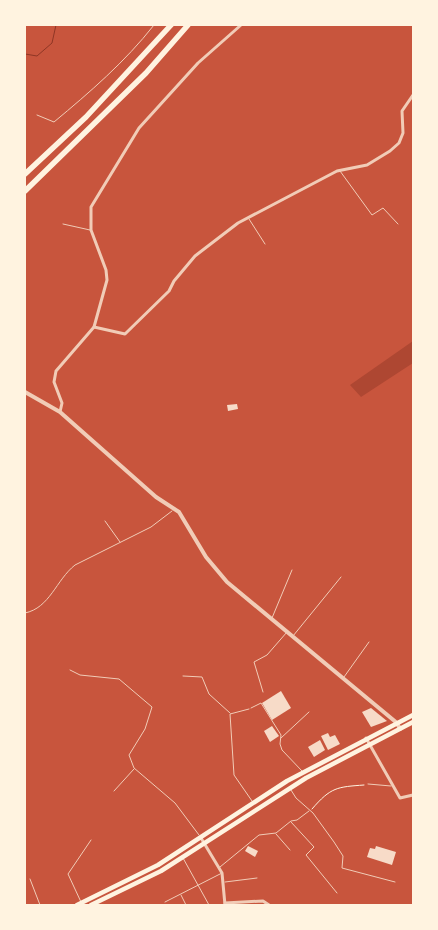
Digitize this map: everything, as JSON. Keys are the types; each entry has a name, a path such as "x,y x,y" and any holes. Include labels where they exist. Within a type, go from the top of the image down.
{"highway":[{"path":"25,174 86,117 171,25"},
{"path":"25,191 139,80 188,25"}],"main road":[{"path":"79,904 158,865 303,772 413,715"},
{"path":"91,905 183,858 306,778 413,722"}],"street":[{"path":"60,412 62,403 54,382 56,371 94,327 107,280 106,270 91,230 91,207 139,128 198,63 241,25"},
{"path":"94,327 125,334 169,291 174,281 195,256 248,218 340,170 367,165 399,143 403,133 402,110 413,95"},
{"path":"25,392 60,412 156,497 184,517 198,544 215,568 287,632 397,723 400,729"},
{"path":"366,738 400,798 413,795"},
{"path":"201,838 222,873 225,904 263,901 269,905"}],"lane":[{"path":"37,115 54,122 98,85 138,46 154,25"},
{"path":"340,170 372,215 383,208 398,224"},
{"path":"248,218 265,244"},
{"path":"63,224 91,230"},
{"path":"25,612 37,609 44,604 67,572 75,565 151,527 175,509"},
{"path":"105,521 121,543"},
{"path":"272,618 292,570"},
{"path":"293,636 341,577"},
{"path":"263,692 254,662 267,656 287,632"},
{"path":"343,678 369,642"},
{"path":"70,670 80,675 119,679 152,707 145,729 129,755 134,768 175,803 201,838"},
{"path":"184,676 202,676 209,694 230,714 234,775 258,810"},
{"path":"230,714 261,704 277,728 282,750 303,772 306,778"},
{"path":"280,739 309,712"},
{"path":"114,791 134,768"},
{"path":"368,784 392,786"},
{"path":"290,788 296,798 310,811 343,856 342,868 395,882"},
{"path":"219,867 259,835 276,833 291,821 297,820 310,811"},
{"path":"291,821 314,847 306,855 337,893"},
{"path":"276,833 290,850"},
{"path":"79,904 68,874 91,840"},
{"path":"178,852 209,905"},
{"path":"165,902 222,873"},
{"path":"224,882 257,878"},
{"path":"30,879 40,905"},
{"path":"181,894 186,905"}],"path":[{"path":"310,811 332,789 342,785 368,784"}],"shaded area":[{"path":"413,341 413,363 361,397 350,385"}],"building":[{"path":"237,404 238,409 228,411 227,405"},
{"path":"281,691 291,708 272,720 262,703"},
{"path":"371,708 387,721 371,727 362,712"},
{"path":"272,726 279,736 270,742 264,731"},
{"path":"328,733 330,737 335,735 340,744 328,750 321,736"},
{"path":"320,740 325,750 314,757 308,747"},
{"path":"248,846 258,851 255,857 245,851"},
{"path":"376,846 396,852 392,865 367,857 370,848 375,849"}],"waterway":[{"path":"25,54 37,56 52,43 56,25"}]}
